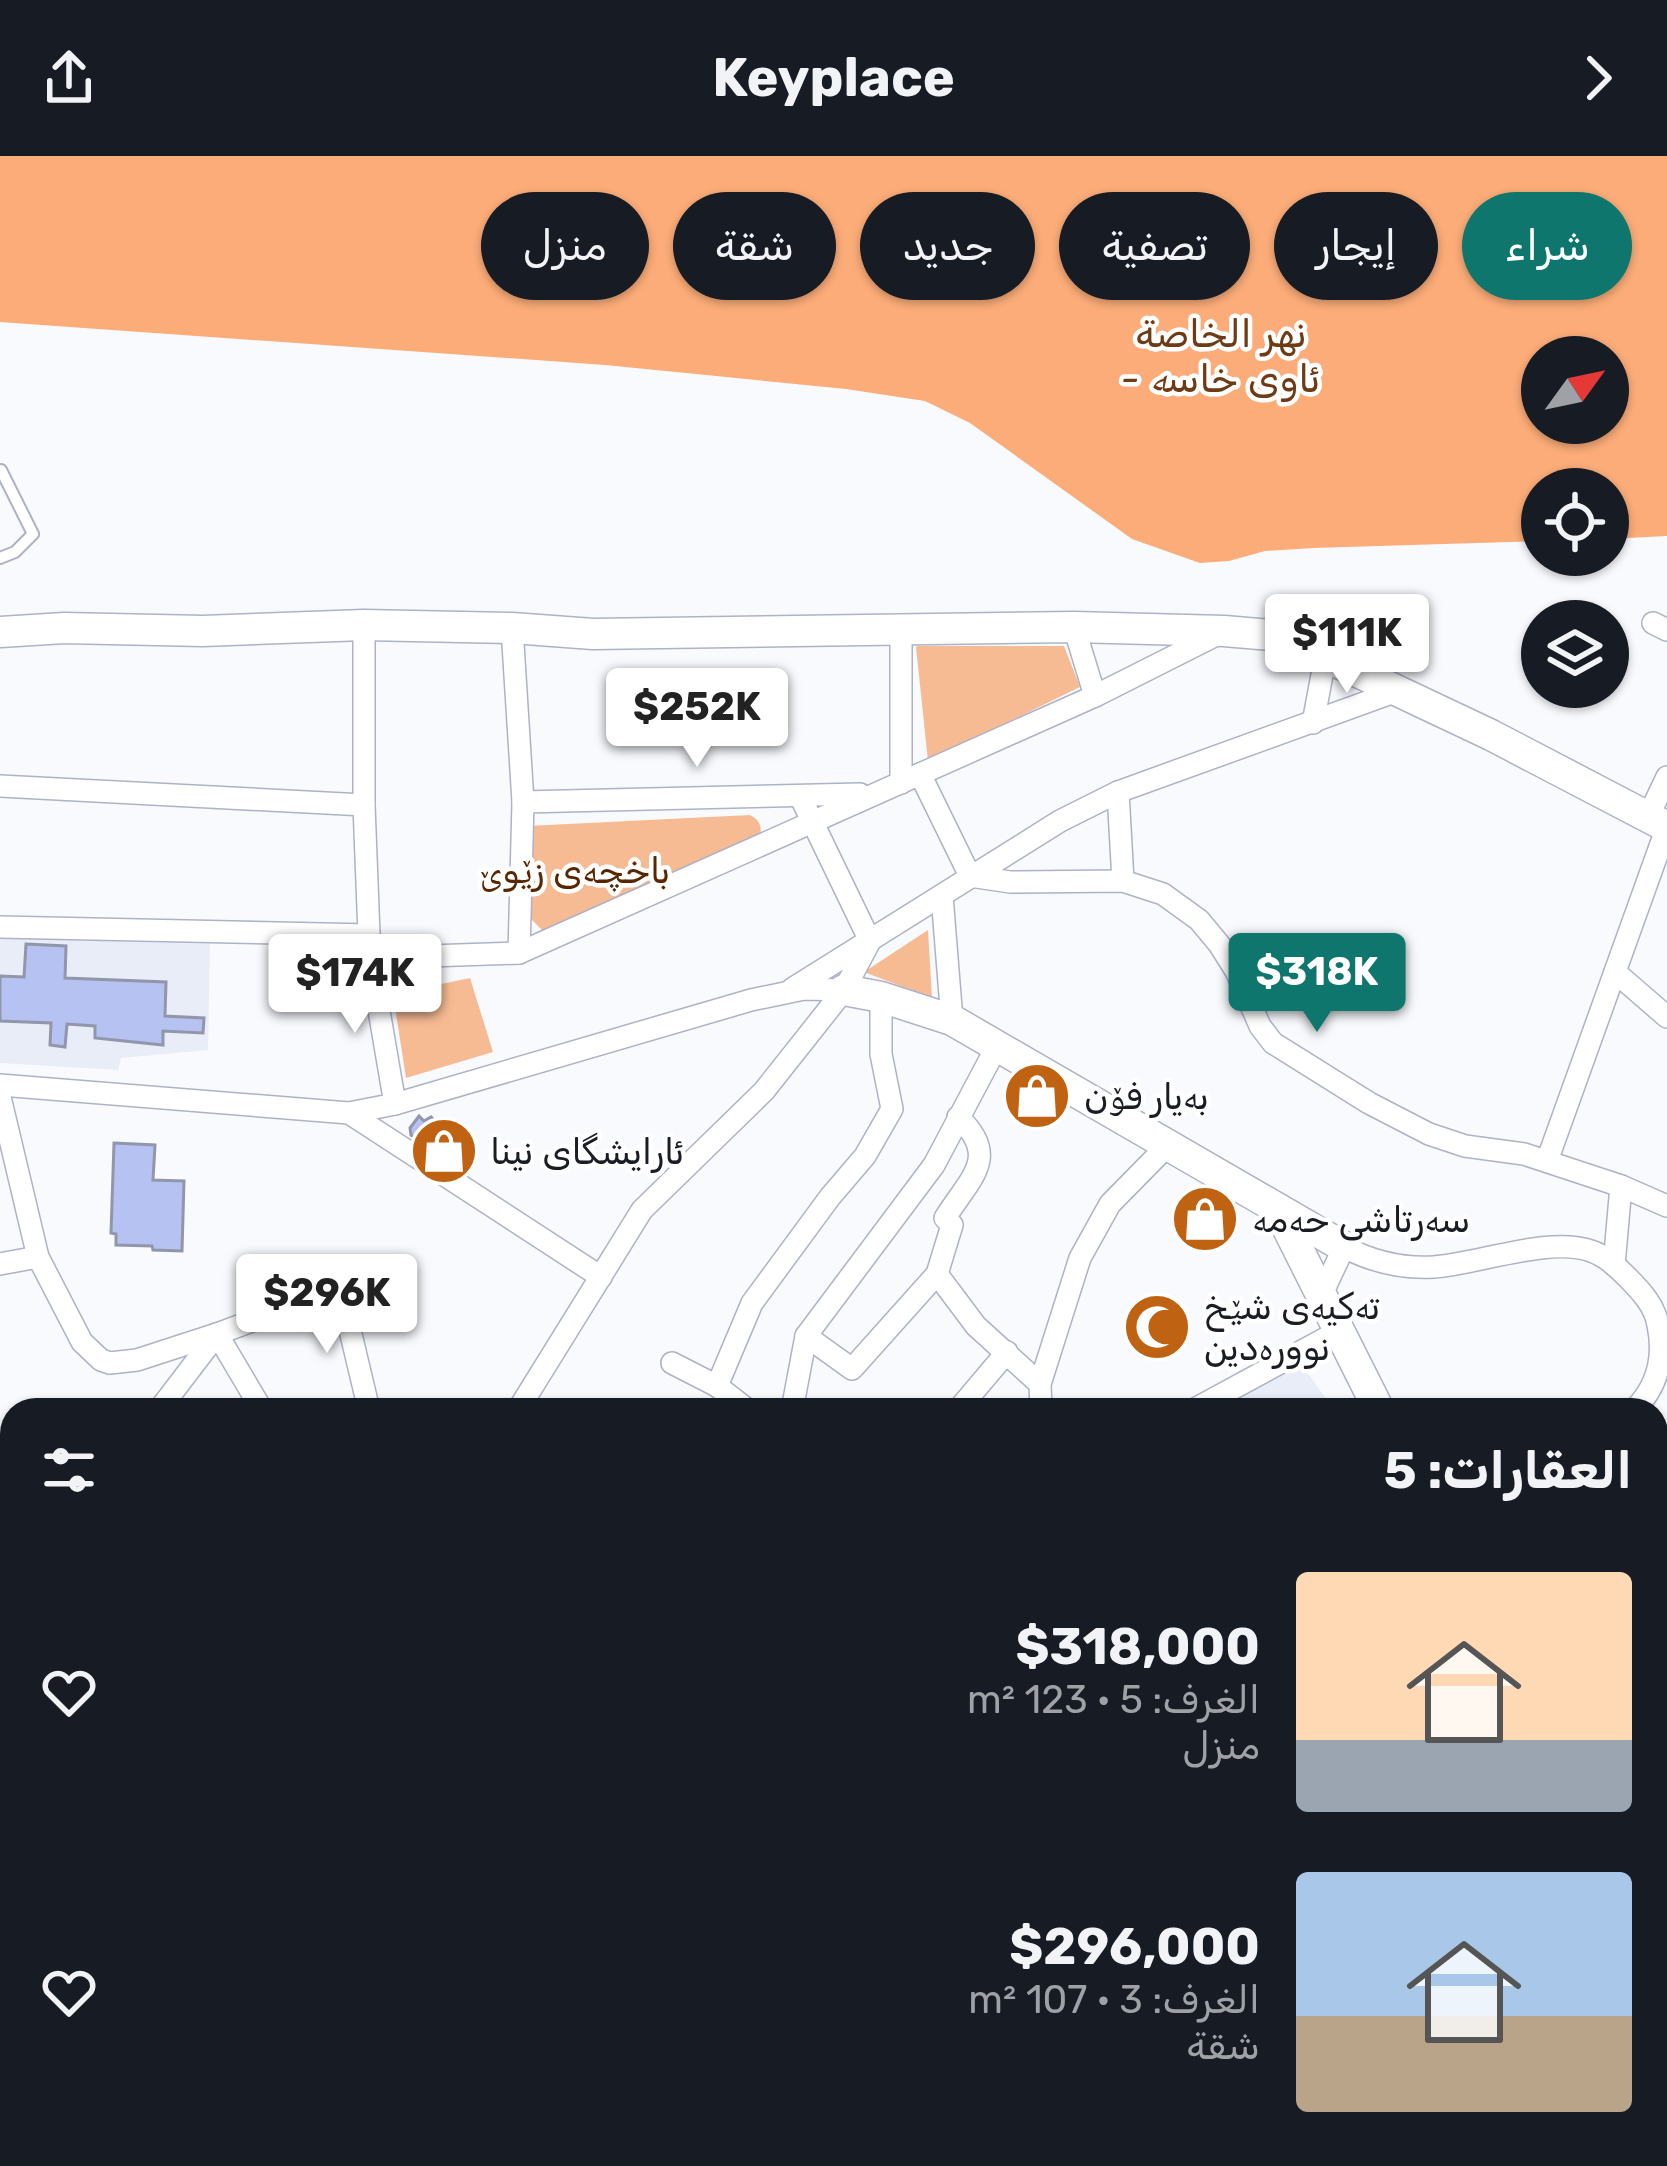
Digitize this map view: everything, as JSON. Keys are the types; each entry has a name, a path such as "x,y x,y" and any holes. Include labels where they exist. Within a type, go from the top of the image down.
{"street":[{"path":"364,625 370,947 395,1104"},
{"path":"0,632 364,625 593,634 1074,627 1271,635 1491,735 1661,824"},
{"path":"1074,627 1094,696"},
{"path":"512,628 523,802 519,953"},
{"path":"901,628 911,778 970,876"},
{"path":"0,927 519,953 1094,696 1224,631"},
{"path":"1313,723 1325,659"},
{"path":"787,992 1060,821 1118,792 1397,691"},
{"path":"1547,1161 1615,972 1661,824 1667,777"},
{"path":"0,786 364,805"},
{"path":"1118,792 1123,881"},
{"path":"523,802 872,794"},
{"path":"800,796 870,941"},
{"path":"970,876 1010,882 1123,881 1163,894 1199,920 1227,955 1260,1026 1281,1049 1386,1114 1429,1134 1524,1154 1667,1206"},
{"path":"942,896 952,1020"},
{"path":"525,1398 642,1210 764,1091 844,990 870,941"},
{"path":"1615,972 1667,1017"},
{"path":"0,1085 349,1113 395,1104 708,1011 787,992 844,990 952,1020 1371,1260 1413,1267 1569,1247 1594,1252 1614,1265 1655,1313 1662,1380"},
{"path":"717,1386 752,1303 866,1156 892,1108 881,1054 880,997"},
{"path":"795,1398 806,1336 934,1165 997,1046"},
{"path":"0,1097 38,1257 82,1342 101,1360 137,1360 398,1267"},
{"path":"349,1113 601,1277"},
{"path":"806,1336 852,1369 937,1274 952,1225 945,1218 981,1160 973,1132 958,1118"},
{"path":"1041,1398 1040,1384 1080,1258 1110,1204 1167,1146"},
{"path":"1614,1265 1621,1186"},
{"path":"1278,1209 1373,1398"},
{"path":"1322,1296 1344,1247"},
{"path":"0,1264 38,1257"},
{"path":"937,1274 976,1326 1040,1384"},
{"path":"340,1288 366,1398"},
{"path":"1215,1398 1339,1331"},
{"path":"168,1398 218,1334"},
{"path":"218,1334 255,1398"},
{"path":"968,1398 1007,1352"},
{"path":"672,1363 732,1398"}],"lane":[{"path":"0,558 15,552 33,534 2,470"}],"shaded area":[{"path":"0,938 210,944 208,1050 121,1058 118,1070 0,1063"},
{"path":"1300,1362 1326,1398 1233,1398"}],"green space":[{"path":"918,646 1064,646 1080,687 928,761"},
{"name":"باخچەی زێوێ","path":"750,815 760,825 759,838 544,932 532,920 527,826"},
{"path":"928,930 932,998 864,972"},
{"path":"470,978 493,1052 406,1078 393,994"}],"water":[{"name":"نهر الخاصة - ئاوی خاسە","path":"0,156 1667,156 1667,536 1629,538 1629,468 1521,468 1521,542 1265,551 1200,563 1132,539 970,423 925,401 605,365 0,322"}],"building":[{"path":"26,944 66,946 65,978 166,982 165,1016 204,1018 203,1033 163,1031 163,1045 95,1038 95,1026 67,1024 65,1047 50,1045 51,1023 0,1021 0,976 24,977"},
{"name":"ئارایشگای نینا","path":"419,1116 424,1121 431,1117 471,1161 465,1170 411,1135 410,1128"},
{"path":"114,1143 155,1145 153,1180 184,1181 182,1251 116,1245 116,1234 111,1233"}],"place":[{"name":"بەیار فۆن","path":"1037,1096"},
{"name":"ئارایشگای نینا","path":"444,1151"},
{"name":"سەرتاشی حەمە","path":"1205,1219"},
{"name":"تەکیەی شێخ نوورەدین","path":"1157,1327"}]}
